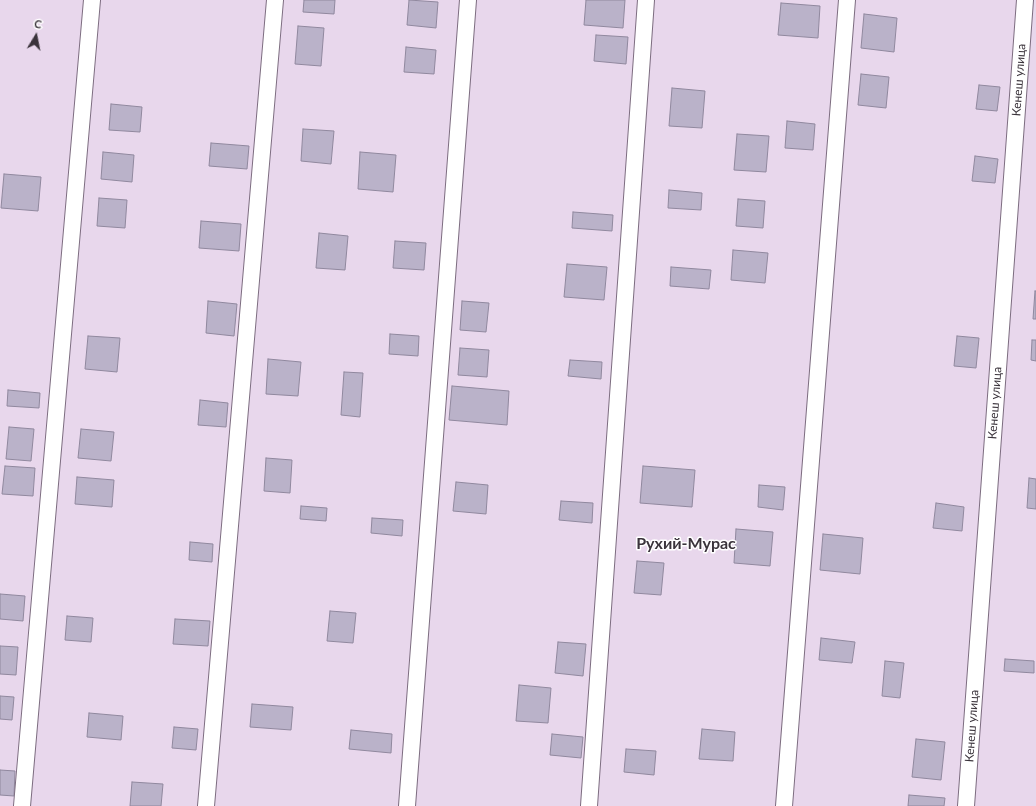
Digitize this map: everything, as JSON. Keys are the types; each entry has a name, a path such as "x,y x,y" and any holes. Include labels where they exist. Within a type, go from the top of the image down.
{"street":[{"path":"22,806 92,0"},
{"path":"206,806 275,0"},
{"path":"407,806 468,0"},
{"path":"589,806 646,0"},
{"path":"784,806 847,0"},
{"name":"Кенеш улица","path":"966,806 1025,0"}],"building":[{"path":"304,0 335,0 334,14 303,12"},
{"path":"409,0 438,2 436,28 407,25"},
{"path":"586,0 625,0 623,28 584,25"},
{"path":"781,3 820,6 818,38 778,35"},
{"path":"864,14 897,18 894,52 861,48"},
{"path":"298,26 324,28 321,66 295,64"},
{"path":"596,35 628,37 626,64 594,61"},
{"path":"406,47 436,50 434,74 404,72"},
{"path":"861,74 889,77 886,108 858,105"},
{"path":"979,85 1000,87 997,111 976,109"},
{"path":"672,88 705,91 702,128 669,126"},
{"path":"111,104 142,107 140,132 109,130"},
{"path":"787,121 815,124 813,150 785,148"},
{"path":"303,129 334,131 331,164 301,161"},
{"path":"737,134 769,136 766,172 734,170"},
{"path":"211,143 249,146 247,169 209,166"},
{"path":"103,152 134,155 132,182 101,179"},
{"path":"360,152 396,155 393,192 358,189"},
{"path":"975,156 998,159 995,183 972,181"},
{"path":"4,174 41,177 38,211 1,208"},
{"path":"669,190 702,193 701,210 668,208"},
{"path":"99,198 127,200 125,228 97,226"},
{"path":"738,199 765,201 763,228 736,226"},
{"path":"573,212 613,215 612,231 572,228"},
{"path":"201,221 241,224 239,251 199,248"},
{"path":"319,233 348,236 345,270 316,268"},
{"path":"395,241 426,243 424,270 393,268"},
{"path":"733,250 768,253 765,283 731,280"},
{"path":"567,264 607,267 604,300 564,297"},
{"path":"671,267 711,270 709,289 670,286"},
{"path":"1035,291 1036,319 1033,319"},
{"path":"208,301 237,304 234,336 206,333"},
{"path":"462,301 489,303 486,332 460,330"},
{"path":"390,334 419,336 418,356 389,354"},
{"path":"88,336 120,338 117,372 85,369"},
{"path":"957,336 979,338 976,368 954,366"},
{"path":"1032,340 1036,340 1036,361 1031,360"},
{"path":"460,348 489,350 487,377 458,375"},
{"path":"268,359 301,362 298,396 266,394"},
{"path":"570,360 602,362 601,379 568,376"},
{"path":"344,372 363,373 360,417 341,415"},
{"path":"452,386 509,391 507,425 449,420"},
{"path":"8,390 40,393 39,408 7,406"},
{"path":"200,400 228,403 226,427 198,425"},
{"path":"9,427 34,429 31,461 6,459"},
{"path":"81,429 114,432 111,461 78,458"},
{"path":"266,458 292,460 290,493 264,491"},
{"path":"5,466 35,468 33,496 2,494"},
{"path":"643,466 695,470 692,507 640,503"},
{"path":"77,477 114,480 112,507 75,504"},
{"path":"1029,478 1036,479 1036,509 1027,508"},
{"path":"456,482 488,485 486,514 453,511"},
{"path":"759,485 785,487 783,510 758,507"},
{"path":"561,501 593,503 592,523 559,520"},
{"path":"936,503 964,507 962,531 933,528"},
{"path":"301,506 327,508 326,521 300,519"},
{"path":"372,518 403,520 402,536 371,533"},
{"path":"736,529 773,532 770,566 734,563"},
{"path":"823,534 863,538 860,574 820,570"},
{"path":"190,542 213,544 212,562 189,560"},
{"path":"637,561 664,563 661,595 634,593"},
{"path":"0,594 25,596 23,621 0,619"},
{"path":"330,611 356,613 353,643 327,641"},
{"path":"67,616 93,618 91,642 65,640"},
{"path":"175,619 210,621 208,646 173,644"},
{"path":"821,638 855,642 852,663 819,660"},
{"path":"558,642 586,644 583,676 555,673"},
{"path":"0,646 18,647 16,675 0,674"},
{"path":"1005,659 1034,661 1034,673 1004,671"},
{"path":"885,661 904,663 900,698 882,696"},
{"path":"519,685 551,688 548,723 516,721"},
{"path":"0,696 14,697 12,720 0,719"},
{"path":"252,704 293,707 291,730 250,727"},
{"path":"89,713 123,716 121,740 87,737"},
{"path":"174,727 198,729 196,750 172,748"},
{"path":"702,729 735,732 733,761 699,759"},
{"path":"351,730 392,734 391,753 349,749"},
{"path":"552,734 583,737 581,758 550,755"},
{"path":"916,739 945,742 941,780 912,777"},
{"path":"626,749 656,751 654,775 624,772"},
{"path":"0,770 15,771 14,796 0,795"},
{"path":"132,782 163,784 161,806 130,806"},
{"path":"909,795 945,798 944,806 908,806"}],"district":[{"name":"Рухий-Мурас","path":"686,544"}]}
